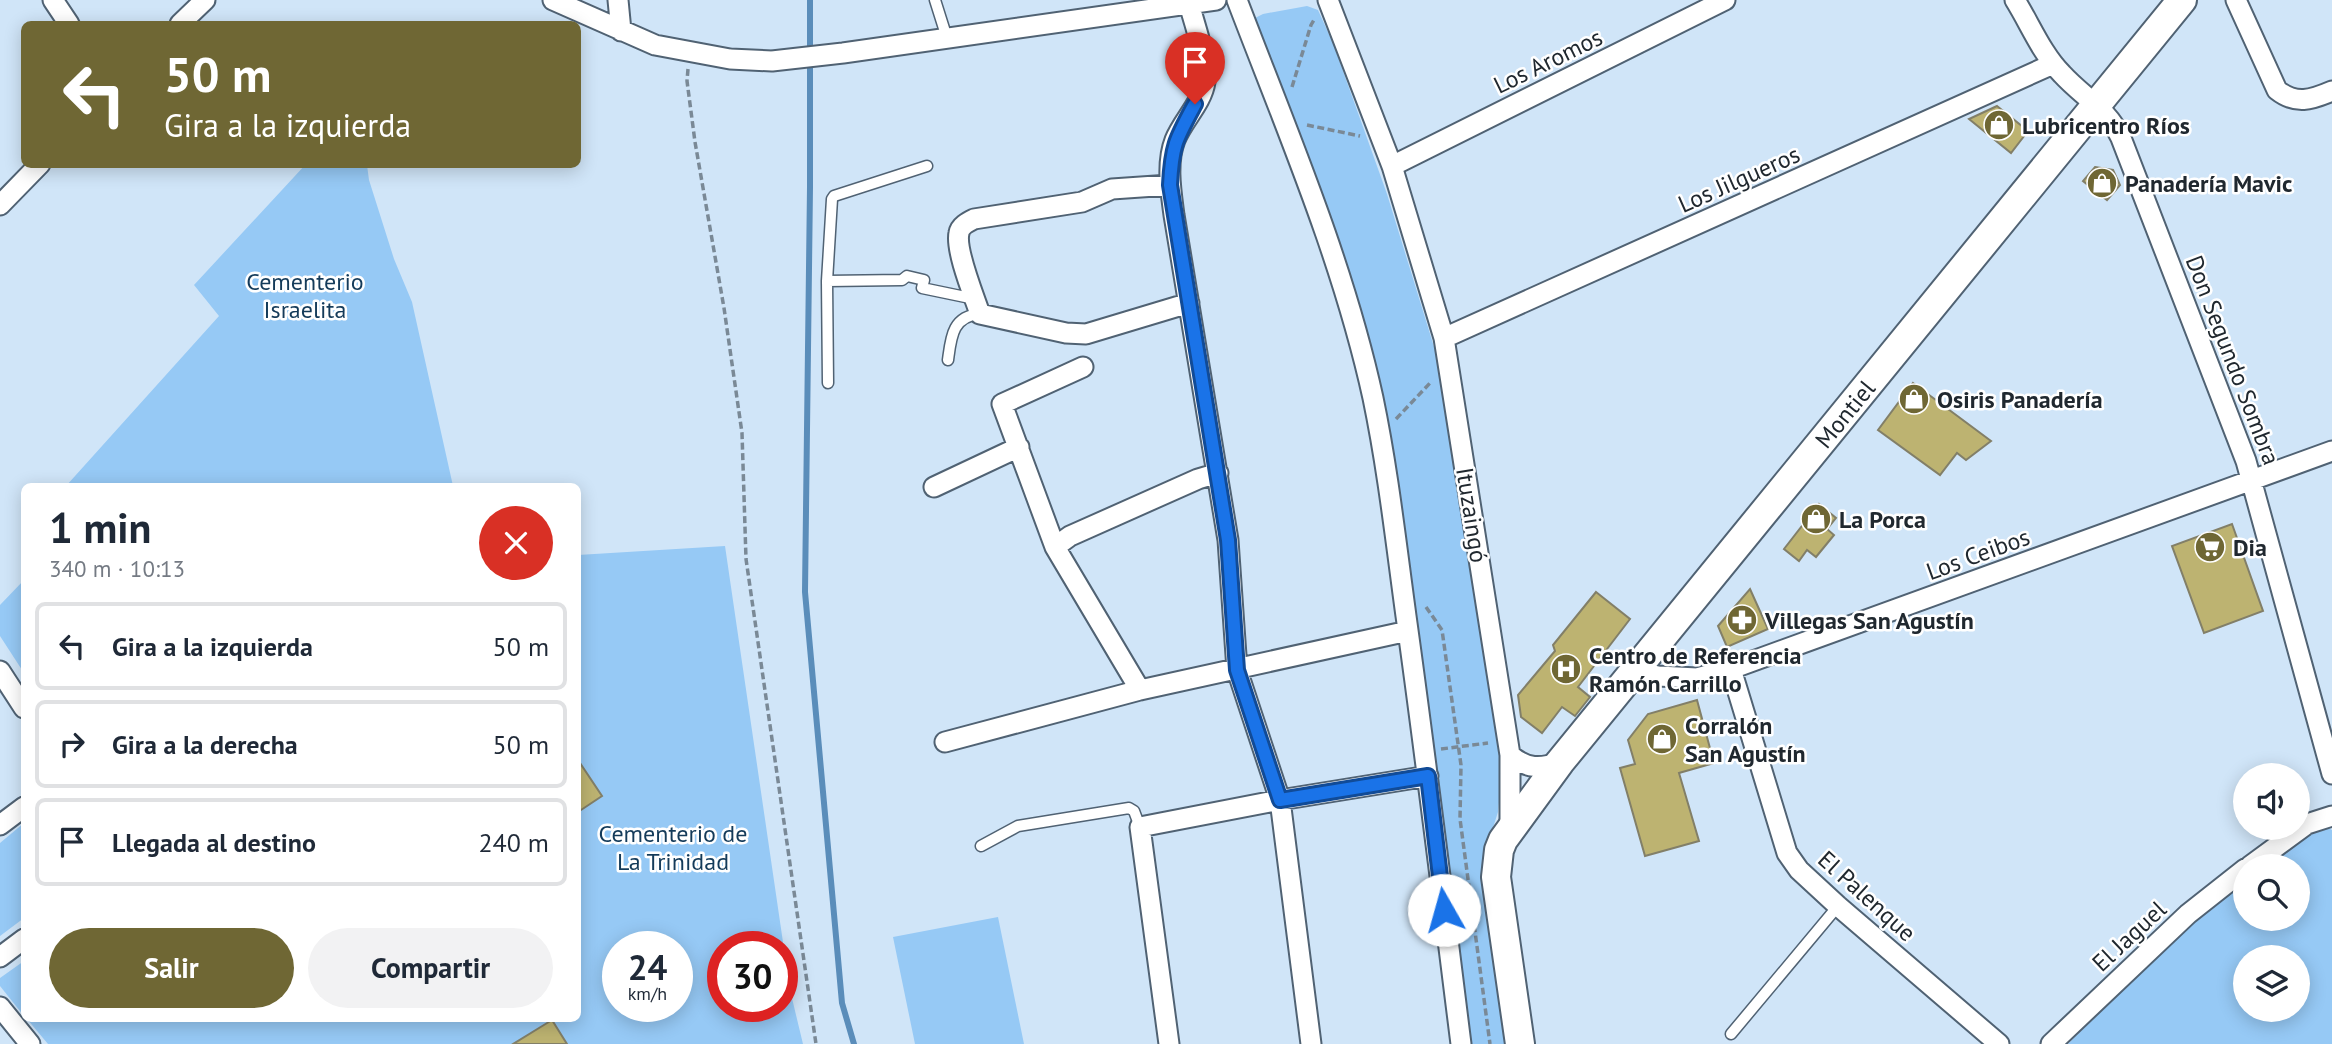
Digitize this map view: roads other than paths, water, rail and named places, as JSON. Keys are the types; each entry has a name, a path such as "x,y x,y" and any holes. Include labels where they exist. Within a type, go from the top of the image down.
{"street":[{"path":"53,0 67,21"},
{"path":"183,21 205,0"},
{"path":"553,0 655,45 730,59 772,61 1216,0"},
{"path":"618,0 621,32"},
{"path":"1237,0 1323,225 1359,343 1382,448 1425,751 1461,1044"},
{"name":"Ituzaingó","path":"1328,0 1392,166 1444,338 1509,746 1510,828 1499,850 1496,877 1520,1044"},
{"name":"Los Aromos","path":"1392,166 1725,0"},
{"name":"Don Segundo Sombra","path":"2015,0 2053,64 2063,76 2097,104 2115,124 2122,138 2253,481 2332,774"},
{"name":"Montiel","path":"1510,828 1560,762 2182,0"},
{"path":"2236,0 2277,90 2289,99 2301,101 2315,99 2332,91"},
{"path":"1189,3 1206,79 1202,92 1175,141 1170,185 1228,540 1237,670 1280,800 1311,1044"},
{"name":"Los Jilgueros","path":"1444,338 2053,64"},
{"path":"0,205 36,168"},
{"path":"1170,185 1112,189 1082,202 974,219 967,222 958,233 959,241 978,307 1066,333 1086,334 1189,303"},
{"path":"1083,367 1002,404 1055,547 1140,690"},
{"path":"934,487 1019,447"},
{"name":"Los Ceibos","path":"1635,671 1658,676 1698,678 1731,668 2332,451"},
{"path":"1055,547 1070,536 1198,479 1218,473"},
{"path":"945,742 1140,690 1408,631"},
{"name":"El Palenque","path":"1731,668 1787,853 1799,870 1999,1044"},
{"path":"0,671 21,703"},
{"path":"1509,746 1522,765 1544,768 1560,762"},
{"path":"1169,1044 1140,827 1280,800 1428,776"},
{"path":"0,825 21,809"},
{"path":"2266,854 2307,824 2332,816"},
{"name":"El Jaguel","path":"2051,1044 2188,914 2233,878"},
{"path":"0,957 21,941"},
{"path":"0,1007 30,1044"}],"lane":[{"path":"935,0 947,38"},
{"path":"828,383 827,281 832,199 834,196 927,166"},
{"path":"827,281 902,280 907,276 923,280 922,288 978,307"},
{"path":"948,360 955,328 978,307"},
{"path":"981,846 1018,826 1129,808 1134,811 1140,827"},
{"path":"1731,1034 1838,906"}],"waterway":[{"path":"810,0 805,592 842,1003 854,1044"}],"place":[{"name":"Lubricentro Ríos","path":"1999,125"},
{"name":"Panadería Mavic","path":"2102,183"},
{"name":"Osiris Panadería","path":"1914,399"},
{"name":"La Porca","path":"1816,519"},
{"name":"Dia","path":"2210,547"},
{"name":"Villegas San Agustín","path":"1742,620"},
{"name":"Centro de Referencia Ramón Carrillo","path":"1566,669"},
{"name":"Corralón San Agustín","path":"1662,739"}],"park label":[{"name":"Cementerio Israelita","path":"305,295"},
{"name":"Cementerio de La Trinidad","path":"673,847"}]}
